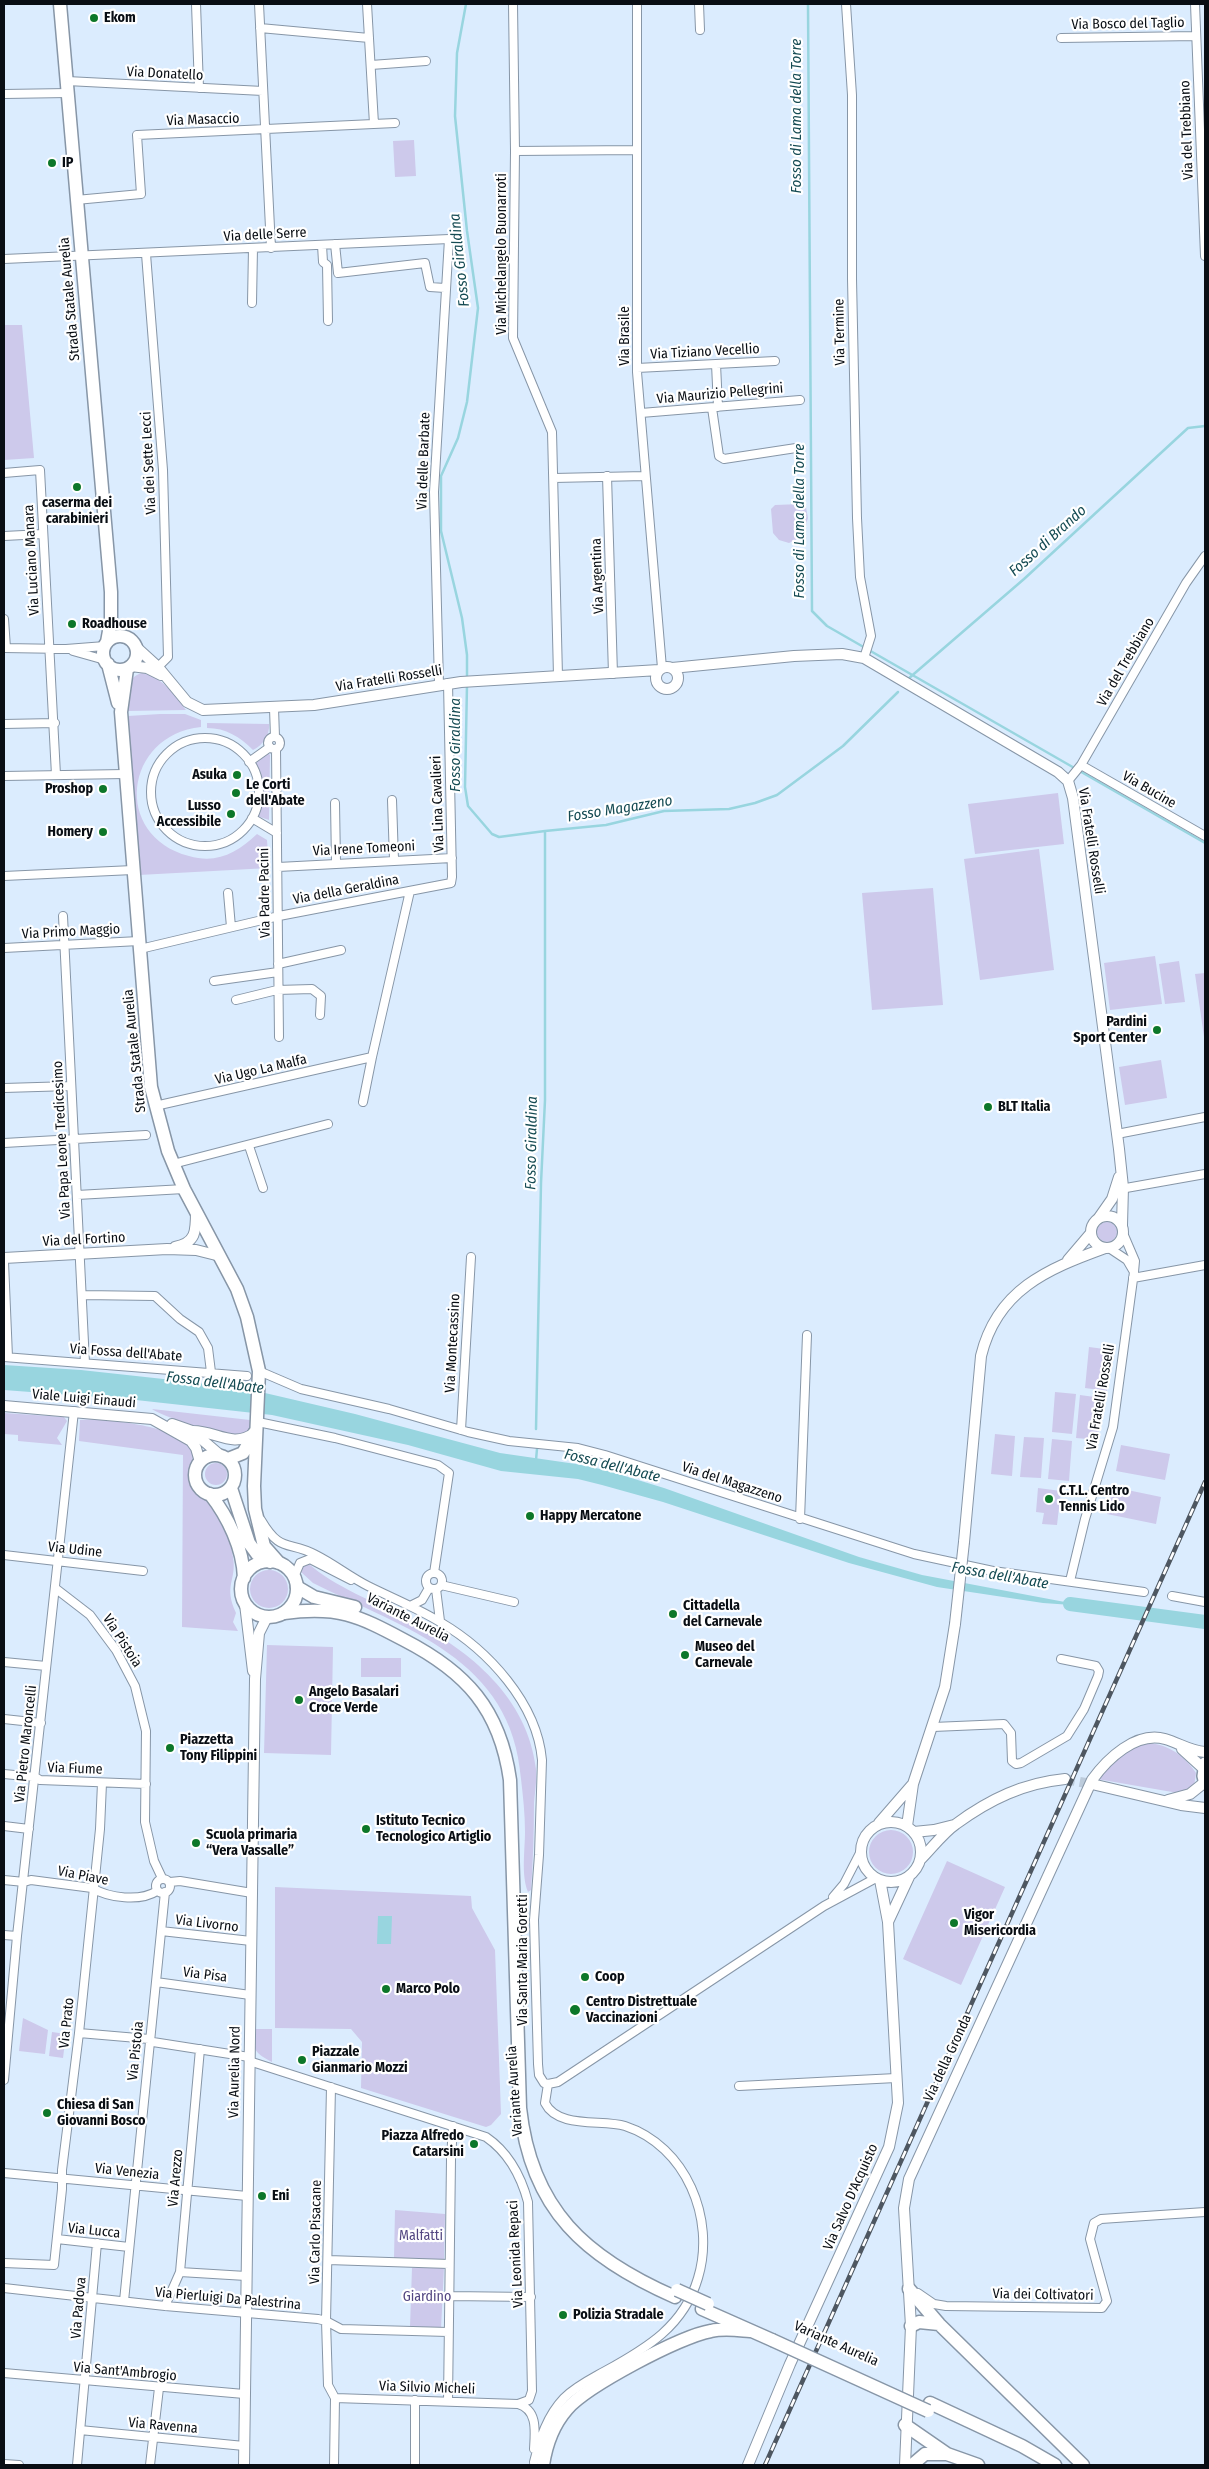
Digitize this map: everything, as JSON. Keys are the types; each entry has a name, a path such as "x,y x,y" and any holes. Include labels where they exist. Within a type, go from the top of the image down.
{"main road":[{"name":"Strada Statale Aurelia","path":"60,4 110,592 111,620 106,644"},
{"name":"Strada Statale Aurelia","path":"110,592 117,620 127,638"},
{"path":"116,637 127,638 136,647 137,657 129,667 117,670 106,662 106,644 116,637"},
{"name":"Strada Statale Aurelia","path":"106,662 120,712 148,1053 155,1106 173,1164 184,1189 243,1302 259,1377 254,1486 256,1511"},
{"name":"Strada Statale Aurelia","path":"120,712 129,667"},
{"path":"231,1488 248,1543 257,1554 286,1567 296,1582 294,1602 284,1613 267,1617 253,1612 245,1604 241,1591 244,1578 242,1563 229,1524 222,1510 210,1494 202,1490 196,1479 196,1470 200,1462 208,1456 228,1461 243,1452 257,1425"},
{"path":"210,1494 223,1493 231,1488 235,1481 228,1461"},
{"path":"228,1461 256,1511 264,1546 274,1562"},
{"path":"244,1578 254,1566 274,1562"},
{"name":"Variante Aurelia","path":"296,1582 314,1597 365,1612 438,1649 472,1676 497,1711 510,1742 518,1781 528,2098 531,2130 538,2158 556,2195 572,2218 590,2238 622,2262 676,2293"},
{"name":"Variante Aurelia","path":"284,1613 339,1611 373,1624 445,1664 469,1684 488,1712 503,1744 510,1780 520,2108 524,2138 532,2165 549,2200 571,2230 588,2246 625,2274 676,2293 929,2407 1022,2446 1055,2465"},
{"path":"1204,1766 1205,1783"},
{"path":"909,2288 939,2324 1083,2465"},
{"name":"Variante Aurelia","path":"705,2306 750,2331 774,2337"},
{"path":"911,2326 919,2322 939,2324"},
{"path":"537,2464 558,2420 567,2408 588,2392 688,2338 712,2330 750,2331"},
{"name":"Variante Aurelia","path":"929,2407 1040,2465"},
{"path":"905,2425 947,2454 978,2465"},
{"path":"912,2465 925,2454 947,2454"}],"street":[{"path":"196,4 199,88"},
{"path":"259,4 271,248"},
{"path":"367,4 374,124"},
{"name":"Via Michelangelo Buonarroti","path":"513,4 515,151 513,338 552,432 558,676"},
{"name":"Via Brasile","path":"637,4 637,368 645,476 664,669"},
{"path":"699,4 700,30"},
{"name":"Via Termine","path":"846,4 852,95 852,279 857,518 860,577 870,642 865,656"},
{"name":"Via del Trebbiano","path":"1195,4 1205,256"},
{"path":"260,28 369,38"},
{"name":"Via Bosco del Taglio","path":"1061,38 1196,36"},
{"path":"371,66 426,61"},
{"name":"Via Donatello","path":"4,94 67,87 199,88 263,91"},
{"name":"Via Masaccio","path":"76,200 140,194 137,135 395,122"},
{"path":"515,151 637,150"},
{"name":"Via delle Serre","path":"4,259 82,257 449,239"},
{"name":"Via delle Barbate","path":"444,684 434,492 449,239"},
{"path":"335,244 338,273 425,263 430,287 445,288"},
{"path":"322,245 323,262 327,265 328,321"},
{"path":"252,303 253,248"},
{"name":"Via dei Sette Lecci","path":"146,254 160,420 167,565 168,653 166,661 158,667"},
{"name":"Via Tiziano Vecellio","path":"637,368 775,361"},
{"path":"716,364 715,408 719,456 724,459 796,448"},
{"name":"Via Maurizio Pellegrini","path":"641,414 800,400"},
{"name":"Via Luciano Manara","path":"4,473 40,470 56,775"},
{"name":"Via Argentina","path":"607,476 618,674"},
{"path":"554,478 645,476"},
{"path":"4,536 43,534"},
{"name":"Via del Trebbiano","path":"1070,778 1080,766 1186,583 1205,556"},
{"path":"4,619 5,648 66,649 106,644"},
{"name":"Via Fratelli Rosselli","path":"136,647 158,667 187,702 200,710 274,708 332,702 475,680 618,674 794,656 842,654 865,656 1070,778 1117,1134 1123,1187 1122,1229 1135,1261 1113,1427 1085,1519 1070,1582"},
{"path":"66,649 106,662"},
{"name":"Via Fratelli Rosselli","path":"659,685 669,689 675,685 678,679 718,665"},
{"name":"Via Fratelli Rosselli","path":"129,667 152,670 170,681"},
{"path":"659,685 656,676 664,669 677,672 678,679"},
{"path":"618,674 641,677 659,685"},
{"name":"Via Lina Cavalieri","path":"410,891 451,883 452,858 444,684"},
{"name":"Via Padre Pacini","path":"274,708 275,737 280,743 273,748 278,867 277,990 279,1038"},
{"path":"4,724 54,723"},
{"path":"202,739 218,740 234,747 249,762 258,788 257,802 252,818 244,829 229,840 213,846 194,845 177,838 162,826 151,798 152,780 159,764 170,752 182,744 202,739"},
{"path":"249,762 273,748"},
{"name":"Via Bucine","path":"1080,766 1205,836"},
{"path":"4,776 125,774"},
{"path":"392,800 394,860"},
{"path":"335,803 336,863"},
{"path":"252,818 277,833"},
{"name":"Via Irene Tomeoni","path":"278,867 452,858"},
{"path":"4,876 133,870"},
{"path":"363,1102 410,891"},
{"name":"Via della Geraldina","path":"139,945 410,891"},
{"path":"228,893 231,927"},
{"name":"Via Papa Leone Tredicesimo","path":"63,916 85,1363"},
{"name":"Via Primo Maggio","path":"4,948 64,944 139,945"},
{"path":"214,981 278,968 341,950"},
{"path":"236,1000 277,990 300,988 316,990 322,998 320,1015"},
{"name":"Via Ugo La Malfa","path":"155,1106 372,1057"},
{"path":"4,1088 71,1086"},
{"path":"1117,1134 1205,1117"},
{"path":"173,1164 249,1146 328,1124"},
{"path":"4,1143 146,1135"},
{"path":"249,1146 263,1188"},
{"name":"Via Fratelli Rosselli","path":"1098,1219 1112,1199 1121,1169"},
{"path":"1123,1187 1205,1174"},
{"path":"77,1195 184,1189"},
{"path":"192,1240 196,1228 196,1211"},
{"path":"921,1859 922,1850 911,1829 912,1784 933,1727 949,1672 964,1542 981,1356 984,1343 996,1316 1003,1307 1032,1281 1065,1262 1107,1248 1117,1245 1122,1229 1114,1218 1109,1216 1098,1219 1091,1227 1095,1243 1107,1248 1127,1260 1134,1275 1205,1265"},
{"path":"1065,1262 1080,1248 1091,1233"},
{"path":"196,1250 210,1237"},
{"name":"Via del Fortino","path":"166,1249 185,1245 192,1240 210,1237"},
{"name":"Via del Fortino","path":"4,1258 166,1249 196,1250 220,1256"},
{"name":"Via Montecassino","path":"461,1430 471,1257"},
{"path":"4,1262 6,1357"},
{"path":"83,1295 155,1296 180,1319 199,1332 208,1348 211,1372"},
{"path":"800,1519 807,1335"},
{"name":"Via Fossa dell'Abate","path":"6,1357 247,1376"},
{"name":"Via del Magazzeno","path":"259,1377 389,1409 461,1430 509,1440 578,1448 605,1454 800,1519 914,1554 993,1571 1144,1592"},
{"name":"Viale Luigi Einaudi","path":"4,1406 144,1417 235,1440 247,1438 257,1425"},
{"name":"Via Pietro Maroncelli","path":"4,2080 8,1991 24,1882 74,1411"},
{"name":"Viale Luigi Einaudi","path":"161,1422 191,1441 196,1448 200,1462"},
{"path":"257,1425 335,1438 438,1465 449,1474 434,1573 426,1579 435,1587 514,1602"},
{"name":"Viale Luigi Einaudi","path":"192,1430 228,1461"},
{"name":"Via Santa Maria Goretti","path":"256,1511 276,1541 314,1553 367,1585 440,1622 470,1643 504,1678 531,1719 540,1747 541,1810 534,1949 539,2075 542,2082 548,2084"},
{"name":"Via Udine","path":"4,1555 143,1570"},
{"name":"Via Santa Maria Goretti","path":"296,1582 300,1563 310,1559 340,1575 367,1585"},
{"path":"410,1606 422,1600 435,1587 440,1577 434,1573"},
{"path":"435,1587 440,1622"},
{"name":"Via Pistoia","path":"55,1588 90,1615 111,1643 131,1676 145,1725 145,1822 154,1861 162,1878"},
{"path":"1172,1596 1205,1602"},
{"name":"Via Aurelia Nord","path":"245,1604 250,1656 255,1679"},
{"name":"Via Aurelia Nord","path":"244,2465 255,1679 258,1633 267,1617"},
{"path":"933,1727 1004,1724 1011,1732 1012,1761 1016,1764 1021,1762 1067,1736 1084,1708 1098,1676 1099,1670 1096,1666 1061,1659"},
{"path":"4,1662 46,1666"},
{"path":"4,1719 41,1723"},
{"name":"Via della Gronda","path":"905,2465 905,2425 911,2326 904,2219 905,2197 909,2178 1085,1792 1099,1771 1123,1750 1137,1741 1157,1738 1205,1752"},
{"path":"1176,1744 1204,1766"},
{"name":"Via Fiume","path":"4,1774 35,1777 40,1780 146,1784"},
{"path":"878,1824 888,1821 911,1829 934,1830 955,1824 1021,1786 1041,1781 1065,1779"},
{"name":"Via Prato","path":"4,2263 54,2265 62,2185 61,2178 79,2033 92,1888 100,1829 102,1783"},
{"path":"1167,1801 1183,1798 1205,1783"},
{"path":"824,1906 844,1884 861,1851 865,1836 878,1824 912,1784"},
{"path":"1096,1785 1181,1805 1205,1808"},
{"path":"861,1851 866,1869 878,1879 895,1882 908,1877 921,1859 955,1824"},
{"path":"4,1826 29,1829"},
{"name":"Via Salvo D'Acquisto","path":"888,1922 908,1877"},
{"path":"170,1882 161,1892 157,1884 162,1878 170,1882 180,1881 252,1893"},
{"path":"537,2464 543,2430 553,2412 566,2396 584,2383 653,2343 683,2313 699,2275 704,2241 701,2217 695,2196 683,2172 670,2155 650,2138 627,2127 610,2122 567,2119 557,2115 545,2103 548,2084 558,2082 824,1906 878,1879"},
{"name":"Via Salvo D'Acquisto","path":"748,2465 790,2364 889,2147 898,2102 888,1922 878,1879"},
{"name":"Via Piave","path":"4,1880 24,1882 31,1880 92,1888 107,1894 141,1897 161,1892"},
{"name":"Via Pistoia","path":"124,2301 161,1931 161,1892"},
{"name":"Via Livorno","path":"161,1931 251,1941"},
{"path":"4,1935 17,1936"},
{"name":"Via Pisa","path":"156,1982 250,1995"},
{"name":"Via Leonida Repaci","path":"79,2033 149,2040 249,2059 486,2137 500,2146 521,2182 529,2209 532,2391 529,2400 518,2404"},
{"name":"Via Arezzo","path":"165,2306 180,2272 200,2049"},
{"path":"740,2086 896,2078"},
{"name":"Via Carlo Pisacane","path":"331,2087 326,2321 328,2385 335,2398 334,2465"},
{"path":"448,2401 453,2126"},
{"name":"Via Venezia","path":"4,2174 247,2196"},
{"name":"Via dei Coltivatori","path":"909,2288 931,2303 946,2306 1098,2308 1105,2305 1106,2295 1090,2238 1094,2223 1101,2219 1205,2212"},
{"name":"Via Lucca","path":"57,2239 129,2247"},
{"name":"Via Padova","path":"77,2465 93,2298 96,2243"},
{"path":"328,2260 449,2264"},
{"path":"180,2272 246,2276"},
{"name":"Via Pierluigi Da Palestrina","path":"4,2288 326,2321 341,2329 448,2332"},
{"path":"449,2296 531,2297"},
{"name":"Via Sant'Ambrogio","path":"4,2373 244,2394"},
{"path":"150,2465 160,2388"},
{"name":"Via Silvio Micheli","path":"335,2398 518,2404"},
{"path":"414,2465 415,2400"},
{"path":"518,2404 528,2407 533,2418 537,2464"},
{"name":"Via Ravenna","path":"80,2430 244,2446"},
{"path":"4,2464 19,2465"}],"green space":[{"path":"414,140 416,176 395,177 393,141"},
{"path":"4,325 22,325 34,458 4,460"},
{"path":"805,502 808,518 802,537 789,543 779,540 773,533 771,509 775,505 801,504"},
{"path":"142,673 162,682 186,710 128,711 130,683 137,675"},
{"path":"185,714 201,720 201,727 175,734 156,748 143,766 137,787 139,809 148,829 164,845 189,856 209,859 218,858 242,847 257,834 267,840 269,868 139,875 128,716"},
{"path":"207,723 269,724 269,728 265,739 253,750 232,734 214,728 207,728"},
{"path":"268,753 270,755 269,820 257,816 261,790 255,764"},
{"path":"1058,793 1064,844 975,854 968,804"},
{"path":"1039,849 1054,970 980,980 964,859"},
{"path":"933,888 943,1005 872,1010 862,893"},
{"path":"1155,956 1162,1004 1110,1010 1104,963"},
{"path":"1179,961 1185,1002 1165,1004 1159,964"},
{"path":"1205,973 1205,1036 1204,1037 1195,974"},
{"path":"1161,1060 1167,1098 1125,1105 1119,1067"},
{"path":"1107,1222 1114,1225 1117,1232 1114,1239 1107,1242 1100,1239 1097,1232 1100,1225"},
{"path":"1089,1347 1112,1350 1107,1391 1085,1388"},
{"path":"1055,1392 1076,1394 1072,1434 1052,1432"},
{"path":"1080,1395 1102,1398 1098,1440 1076,1438"},
{"path":"152,1409 250,1420 252,1427 242,1435 228,1435 188,1424"},
{"path":"4,1413 64,1417 67,1421 57,1438 62,1445 18,1441 18,1435 4,1434"},
{"path":"95,1419 134,1424 165,1431 187,1444 194,1457 190,1472 193,1486 217,1511 229,1541 234,1565 230,1589 232,1604 236,1613 233,1622 238,1631 182,1627 183,1455 79,1441 80,1420"},
{"path":"995,1434 1015,1436 1012,1476 991,1474"},
{"path":"1024,1437 1044,1438 1041,1478 1020,1477"},
{"path":"1052,1439 1072,1441 1069,1481 1048,1479"},
{"path":"1121,1445 1170,1454 1165,1480 1116,1471"},
{"path":"216,1463 224,1466 227,1474 224,1482 216,1485 208,1482 205,1474 208,1466"},
{"path":"1113,1487 1161,1497 1156,1524 1107,1514"},
{"name":"C.T.L. Centro Tennis Lido","path":"1038,1488 1061,1491 1057,1525 1042,1524 1044,1513 1036,1512"},
{"path":"308,1563 330,1580 410,1620 454,1646 492,1679 508,1699 521,1720 531,1743 536,1769 531,1890 528,1892 525,1878 525,1825 521,1779 513,1738 498,1704 475,1676 448,1653 417,1633 313,1583 301,1572 304,1564"},
{"path":"269,1570 276,1571 282,1576 287,1582 287,1596 282,1602 276,1607 269,1608 262,1607 256,1602 251,1596 250,1589 251,1582 256,1576 262,1571"},
{"name":"Angelo Basalari Croce Verde","path":"267,1645 333,1647 331,1755 264,1753"},
{"path":"361,1658 401,1658 401,1677 361,1677"},
{"path":"1148,1743 1169,1748 1187,1761 1196,1773 1194,1787 1178,1793 1097,1779 1129,1749"},
{"path":"895,1830 907,1836 912,1843 912,1861 907,1868 900,1873 887,1874 879,1871 872,1864 869,1848 872,1840 879,1833"},
{"name":"Vigor Misericordia","path":"947,1861 1005,1887 961,1985 903,1959"},
{"name":"Marco Polo","path":"275,1887 471,1896 472,1908 495,1950 501,2114 491,2125 486,2127 361,2088 362,2042 351,2029 275,2028"},
{"path":"23,2018 48,2030 45,2054 19,2051"},
{"path":"254,2029 272,2029 272,2062 261,2055 254,2046"},
{"path":"52,2032 66,2034 63,2058 49,2056"},
{"name":"Malfatti","path":"395,2210 445,2214 444,2260 394,2258"},
{"name":"Giardino","path":"444,2267 441,2329 410,2327 412,2268"}],"shaded area":[{"path":"4,1365 81,1370 191,1382 265,1393 355,1414 500,1453 605,1470 664,1488 859,1557 922,1575 1086,1606 1043,1603 937,1587 849,1563 663,1502 602,1485 578,1479 501,1471 408,1445 272,1415 136,1400 4,1390"},
{"path":"378,1916 392,1916 391,1944 377,1944"}],"waterway":[{"name":"Fosso Giraldina","path":"466,4 457,53 455,116 467,231 478,308 467,402 458,438 441,476 441,531 462,618 467,655 467,679"},
{"name":"Fosso di Lama della Torre","path":"808,4 812,611 827,626 1205,843"},
{"name":"Fosso di Brando","path":"908,679 1024,579 1188,428 1205,426"},
{"name":"Fosso Giraldina","path":"467,685 465,787 468,806 492,834 499,837 545,831 545,1100 541,1183 536,1429"},
{"name":"Fosso Magazzeno","path":"545,831 606,825 664,811 729,809 755,803 777,795 843,746 898,692"},
{"name":"Fosso Giraldina","path":"536,1460 537,1449"},
{"name":"Fossa dell'Abate","path":"1070,1604 1205,1622"}],"tunnel":[{"path":"1065,1779 1096,1785"}],"railway":[{"path":"765,2465 1205,1482"}],"place":[{"name":"Ekom","path":"94,18"},
{"name":"IP","path":"52,163"},
{"name":"caserma dei carabinieri","path":"77,487"},
{"name":"Roadhouse","path":"72,624"},
{"name":"Asuka","path":"237,775"},
{"name":"Proshop","path":"103,789"},
{"name":"Le Corti dell'Abate","path":"236,793"},
{"name":"Lusso Accessibile","path":"231,814"},
{"name":"Homery","path":"103,832"},
{"name":"Pardini Sport Center","path":"1157,1030"},
{"name":"BLT Italia","path":"988,1107"},
{"name":"C.T.L. Centro Tennis Lido","path":"1049,1499"},
{"name":"Happy Mercatone","path":"530,1516"},
{"name":"Cittadella del Carnevale","path":"673,1614"},
{"name":"Museo del Carnevale","path":"685,1655"},
{"name":"Angelo Basalari Croce Verde","path":"299,1700"},
{"name":"Piazzetta Tony Filippini","path":"170,1748"},
{"name":"Istituto Tecnico Tecnologico Artiglio","path":"366,1829"},
{"name":"Scuola primaria “Vera Vassalle”","path":"196,1843"},
{"name":"Vigor Misericordia","path":"954,1923"},
{"name":"Coop","path":"585,1977"},
{"name":"Marco Polo","path":"386,1989"},
{"name":"Centro Distrettuale Vaccinazioni","path":"575,2010"},
{"name":"Piazzale Gianmario Mozzi","path":"302,2060"},
{"name":"Chiesa di San Giovanni Bosco","path":"47,2113"},
{"name":"Piazza Alfredo Catarsini","path":"474,2144"},
{"name":"Eni","path":"262,2196"},
{"name":"Polizia Stradale","path":"563,2315"}]}
